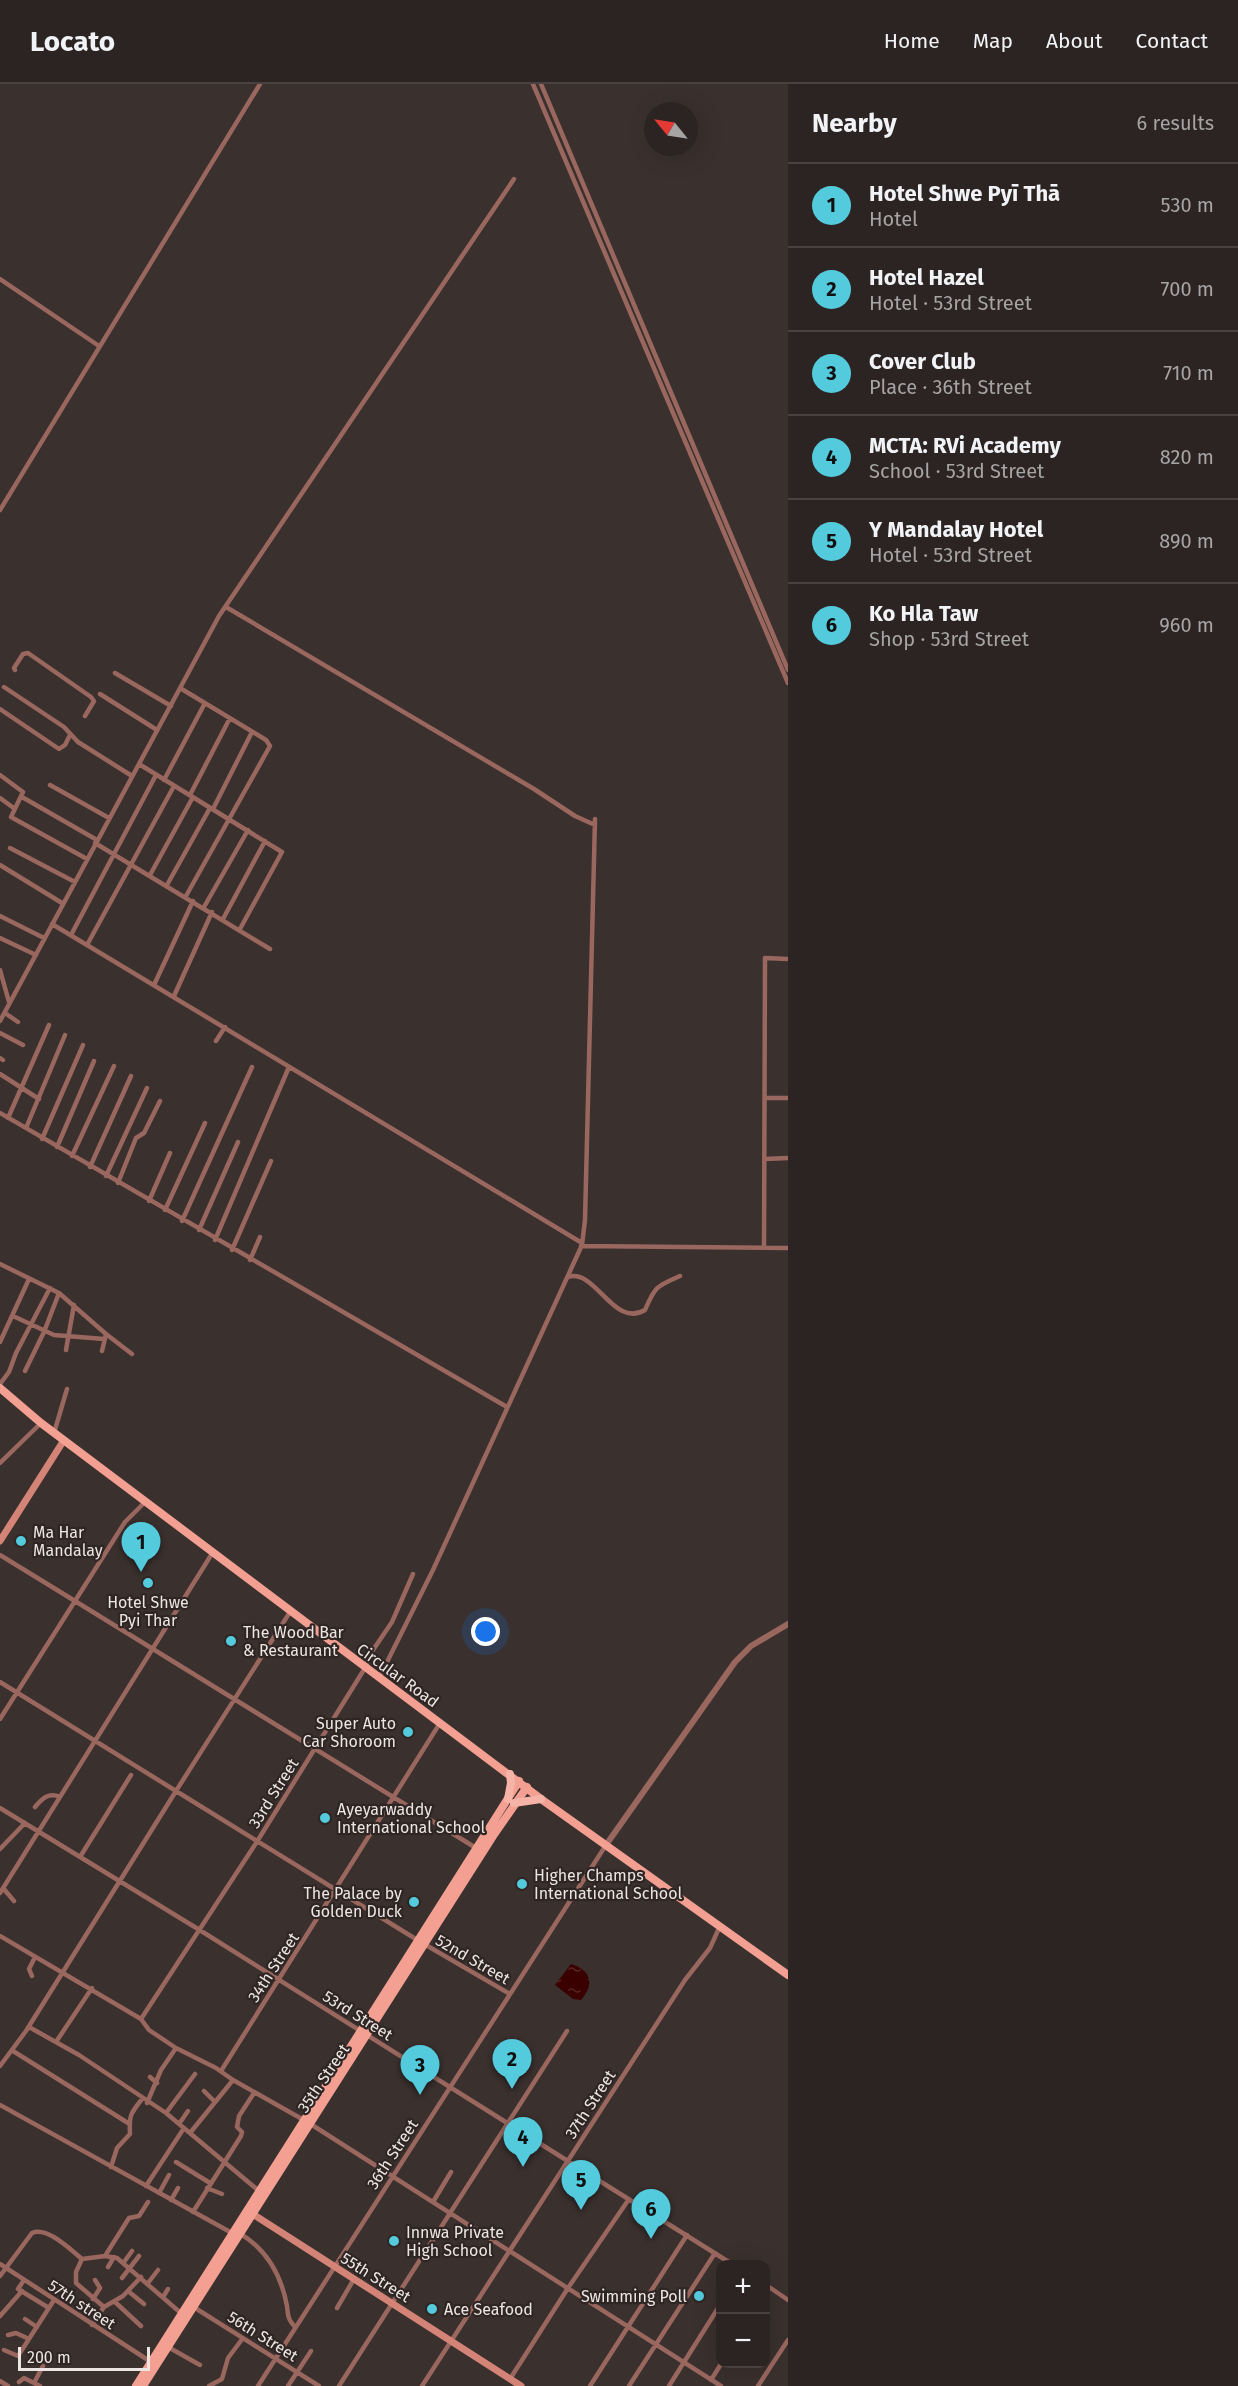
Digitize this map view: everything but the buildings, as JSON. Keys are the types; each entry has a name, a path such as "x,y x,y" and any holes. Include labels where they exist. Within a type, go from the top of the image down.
{"highway":[{"path":"510,1774 511,1801 542,1799"}],"main road":[{"name":"Circular Road","path":"0,1386 41,1423 290,1612 542,1799 788,1975"},
{"path":"0,1541 64,1440"},
{"name":"35th Street","path":"143,2386 154,2364 168,2347 191,2305 249,2212 511,1801 519,1781"},
{"name":"35th Street","path":"511,1801 527,1787"},
{"name":"35th Street","path":"421,1943 476,1848 489,1834"},
{"name":"55th Street","path":"249,2212 521,2386"},
{"path":"136,2386 154,2364 182,2314 191,2305"}],"street":[{"path":"0,510 260,84"},
{"path":"533,84 788,683"},
{"path":"541,84 788,670"},
{"path":"0,1021 62,903 226,607 514,180"},
{"path":"0,279 99,346"},
{"path":"226,607 534,789 575,816 595,825"},
{"path":"15,670 23,654 28,653 91,697 94,701 85,716"},
{"path":"115,673 171,706"},
{"path":"4,687 132,776"},
{"path":"180,688 269,742 270,746 186,896"},
{"path":"100,694 158,730"},
{"path":"164,780 205,703"},
{"path":"0,709 59,748 65,745 70,735"},
{"path":"150,875 230,718"},
{"path":"167,885 212,809 252,732"},
{"path":"139,764 282,852 240,929"},
{"path":"71,935 156,775"},
{"path":"0,776 23,792 10,816 87,859"},
{"path":"50,785 109,818"},
{"path":"87,945 174,786"},
{"path":"22,797 270,949"},
{"path":"0,798 15,809"},
{"path":"379,1678 433,1570 582,1245 585,1220 595,819"},
{"path":"204,907 248,830"},
{"path":"223,919 265,841"},
{"path":"10,848 75,882"},
{"path":"0,865 62,903"},
{"path":"154,984 193,900"},
{"path":"174,996 212,912"},
{"path":"0,916 44,938"},
{"path":"52,924 582,1245 788,1248"},
{"path":"0,938 36,955"},
{"path":"764,1248 765,958 788,959"},
{"path":"0,970 9,1003"},
{"path":"4,1013 18,1022"},
{"path":"8,1118 49,1026"},
{"path":"216,1041 225,1027"},
{"path":"0,1033 23,1045"},
{"path":"26,1128 66,1035"},
{"path":"42,1138 83,1045"},
{"path":"57,1147 94,1061"},
{"path":"72,1156 114,1066"},
{"path":"215,1240 289,1067"},
{"path":"182,1221 252,1068"},
{"path":"0,1074 39,1099"},
{"path":"90,1167 131,1076"},
{"path":"106,1176 147,1088"},
{"path":"765,1098 788,1098"},
{"path":"118,1183 136,1138 144,1133 160,1101"},
{"path":"0,1113 232,1250 507,1407"},
{"path":"165,1210 204,1123"},
{"path":"199,1230 238,1142"},
{"path":"149,1201 170,1153"},
{"path":"765,1159 788,1158"},
{"path":"232,1250 271,1161"},
{"path":"250,1260 260,1238"},
{"path":"0,1264 59,1293 105,1336 132,1354"},
{"path":"568,1277 579,1277 616,1307 635,1315 645,1310 657,1286 680,1276"},
{"path":"0,1342 30,1279"},
{"path":"0,1386 50,1288"},
{"path":"26,1371 59,1293"},
{"path":"66,1350 74,1305"},
{"path":"13,1316 44,1332 69,1337 105,1336"},
{"path":"102,1351 105,1336"},
{"path":"54,1433 67,1389"},
{"path":"0,1463 41,1423"},
{"path":"0,1719 125,1522 145,1502"},
{"path":"14,1901 1,1890 213,1552"},
{"path":"0,1555 476,1848"},
{"name":"33rd Street","path":"141,2019 258,1840 365,1668 371,1653 392,1622 413,1574"},
{"path":"0,2063 13,2051 290,1612"},
{"path":"606,1845 735,1662 751,1646 788,1624"},
{"name":"52nd Street","path":"0,1682 96,1739 421,1943 510,1994"},
{"name":"34th Street","path":"221,2071 440,1723"},
{"path":"80,1857 131,1775"},
{"path":"35,1807 44,1797 51,1795 60,1797"},
{"name":"53rd Street","path":"0,1808 365,2033 725,2260"},
{"path":"0,1850 25,1823"},
{"name":"36th Street","path":"258,2386 606,1845"},
{"name":"37th Street","path":"422,2386 699,1959 710,1948 720,1926"},
{"path":"0,1936 92,1988 141,2019 149,2030 176,2048 221,2071 254,2093 306,2122 721,2386"},
{"path":"32,1976 29,1969 35,1957"},
{"path":"56,2042 92,1988"},
{"path":"29,2026 102,2070 147,2103 166,2113 261,2193"},
{"path":"339,2386 567,2031"},
{"path":"147,2103 161,2070 176,2048"},
{"path":"13,2051 128,2122"},
{"path":"166,2113 195,2074"},
{"path":"150,2077 157,2083"},
{"path":"190,2133 233,2080"},
{"path":"204,2091 215,2102"},
{"path":"193,2212 241,2136 242,2132 237,2127 237,2120 254,2093"},
{"path":"111,2167 117,2148 130,2134 128,2122 130,2114 142,2099"},
{"path":"0,2105 193,2212 236,2233 265,2252 278,2276 288,2318 295,2327"},
{"path":"146,2186 188,2111"},
{"path":"176,2162 222,2194"},
{"path":"433,2202 451,2172"},
{"path":"159,2193 169,2175"},
{"path":"171,2200 178,2188"},
{"path":"510,2379 568,2288 629,2199"},
{"path":"105,2256 129,2218 141,2215 148,2202"},
{"path":"0,2276 34,2231 54,2238 82,2259 105,2256 124,2262 182,2314"},
{"path":"591,2386 687,2235"},
{"path":"124,2262 132,2251"},
{"path":"629,2386 715,2253"},
{"path":"122,2278 139,2256"},
{"path":"108,2267 114,2257"},
{"path":"82,2259 76,2272 76,2283 104,2307"},
{"name":"57th street","path":"0,2264 154,2364"},
{"path":"148,2283 158,2270"},
{"path":"92,2325 104,2307 115,2302 141,2277"},
{"path":"337,2308 354,2279"},
{"path":"24,2280 18,2288 49,2308"},
{"path":"93,2299 100,2288 95,2280"},
{"path":"163,2297 168,2289"},
{"path":"770,2289 788,2300"},
{"path":"0,2316 22,2291"},
{"path":"128,2291 144,2304"},
{"path":"16,2362 54,2300"},
{"path":"115,2302 141,2326"},
{"name":"56th Street","path":"191,2305 316,2385"},
{"path":"669,2386 716,2311"},
{"path":"25,2319 37,2327"},
{"path":"8,2335 17,2334 29,2339"},
{"path":"208,2386 222,2379 227,2360 243,2338"},
{"path":"758,2386 788,2340"},
{"path":"168,2347 200,2365"},
{"path":"4,2350 18,2356"},
{"path":"288,2386 311,2351"},
{"path":"34,2383 43,2366"},
{"path":"705,2386 718,2368"},
{"path":"19,2382 24,2378 40,2386"},
{"path":"0,2381 8,2386"}],"water":[{"path":"571,1964 583,1970 589,1978 588,1988 581,2000 573,1999 555,1985"}],"place":[{"name":"Ma Har Mandalay","path":"21,1541"},
{"name":"Hotel Shwe Pyī Thā","path":"141,1572"},
{"name":"Hotel Shwe Pyi Thar","path":"148,1583"},
{"name":"The Wood Bar & Restaurant","path":"231,1641"},
{"name":"Super Auto Car Shoroom","path":"408,1732"},
{"name":"Ayeyarwaddy International School","path":"325,1818"},
{"name":"Higher Champs International School","path":"522,1884"},
{"name":"The Palace by Golden Duck","path":"414,1902"},
{"name":"Hotel Hazel","path":"512,2089"},
{"name":"Cover Club","path":"420,2095"},
{"name":"MCTA: RVi Academy","path":"523,2167"},
{"name":"Y Mandalay Hotel","path":"581,2210"},
{"name":"Ko Hla Taw","path":"651,2239"},
{"name":"Innwa Private High School","path":"394,2241"},
{"name":"Swimming Poll","path":"699,2296"},
{"name":"Ace Seafood","path":"432,2309"}]}
